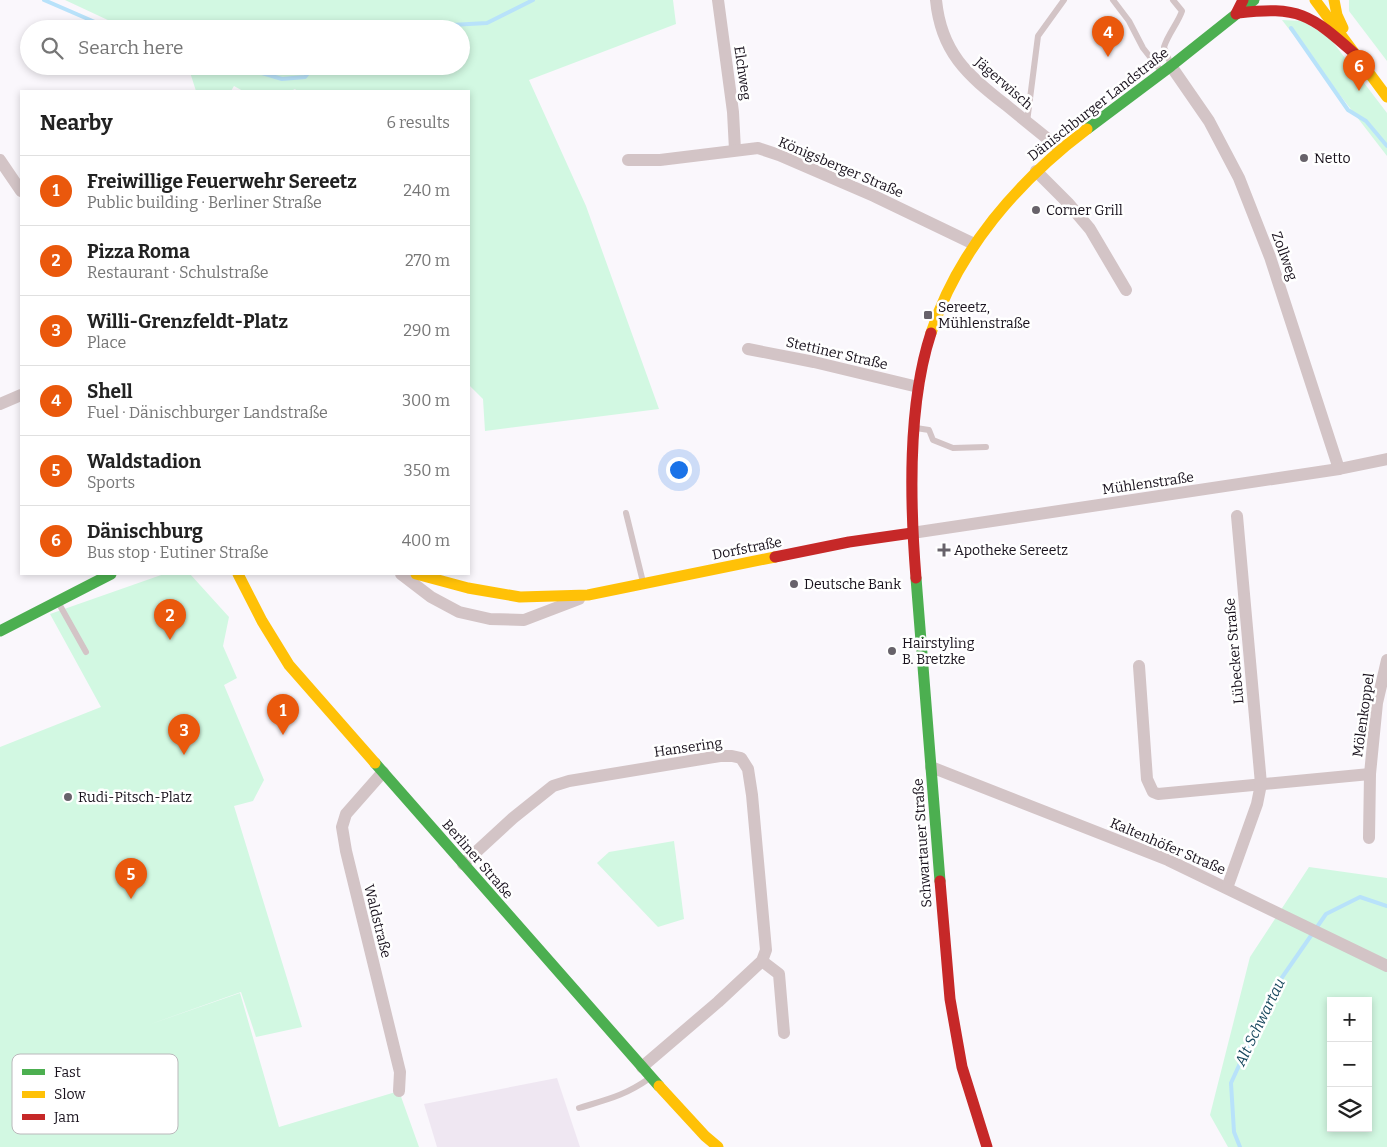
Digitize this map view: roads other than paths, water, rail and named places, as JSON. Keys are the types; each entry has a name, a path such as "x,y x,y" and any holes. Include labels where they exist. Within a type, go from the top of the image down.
{"main road":[{"path":"1236,14 1243,0"},
{"name":"Dänischburger Landstraße","path":"912,533 918,387 926,348 936,317 950,285 974,244 1003,207 1036,171 1060,149 1167,69 1254,0"},
{"path":"1315,0 1387,97"},
{"path":"1334,0 1337,15 1355,54"},
{"path":"1236,14 1265,9 1298,11 1328,29 1355,54"},
{"name":"Dorfstraße","path":"420,575 468,588 520,597 588,595 849,542 912,533"},
{"name":"Schwartauer Straße","path":"912,533 950,999 962,1067 987,1147"},
{"path":"0,631 109,575"},
{"name":"Berliner Straße","path":"239,575 262,621 289,665 642,1067 718,1147"}],"street":[{"name":"Elchweg","path":"718,0 733,112 735,150"},
{"name":"Jägerwisch","path":"936,0 939,23 946,41 959,63 975,81 1060,149"},
{"name":"Zollweg","path":"1167,69 1209,121 1240,178 1270,257 1340,469"},
{"name":"Königsberger Straße","path":"628,160 660,160 758,148 780,155 874,196 974,244"},
{"path":"0,160 20,190"},
{"path":"1036,171 1068,203 1090,229 1126,290"},
{"name":"Stettiner Straße","path":"748,349 814,362 918,387"},
{"path":"0,404 20,395"},
{"name":"Mühlenstraße","path":"912,533 1340,469 1387,459"},
{"name":"Lübecker Straße","path":"1227,888 1257,804 1261,784 1237,516"},
{"name":"Dorfstraße","path":"402,575 431,597 459,612 490,619 524,620 588,595"},
{"name":"Mölenkoppel","path":"1369,838 1370,774 1377,703 1387,660"},
{"path":"1140,666 1147,779 1153,792 1158,794 1261,784"},
{"name":"Hansering","path":"463,864 513,818 552,786 569,781 720,756 741,758 748,769 752,795 766,950 762,961"},
{"name":"Kaltenhöfer Straße","path":"931,767 1168,860 1387,966"},
{"name":"Waldstraße","path":"383,772 346,814 342,827 346,851 400,1072 399,1091"},
{"name":"Mölenkoppel","path":"1261,784 1370,774"},
{"path":"642,1067 718,1002 762,961 778,974 784,1033"}],"lane":[{"path":"1027,122 1038,36 1064,0"},
{"path":"1112,0 1129,21 1143,48 1167,69"},
{"path":"1167,69 1164,47 1182,11 1173,0"},
{"path":"915,428 929,430 933,440 953,448 986,447"},
{"path":"626,513 643,584"},
{"path":"58,601 86,652"},
{"path":"579,1108 620,1096 633,1090 651,1077"}],"waterway":[{"path":"44,0 90,20"},
{"path":"470,24 487,23 533,0"},
{"path":"1291,28 1348,110 1366,121 1387,146"},
{"path":"268,75 282,79 305,77 307,75"},
{"name":"Alt Schwartau","path":"1240,1147 1234,1132 1231,1083 1274,989 1326,914 1360,897 1387,906"}],"place":[{"name":"Shell","path":"1108,57"},
{"name":"Dänischburg","path":"1359,91"},
{"name":"Netto","path":"1304,158"},
{"name":"Corner Grill","path":"1036,210"},
{"name":"Sereetz, Mühlenstraße","path":"928,315"},
{"name":"Apotheke Sereetz","path":"944,550"},
{"name":"Deutsche Bank","path":"794,584"},
{"name":"Pizza Roma","path":"170,640"},
{"name":"Hairstyling B. Bretzke","path":"892,651"},
{"name":"Freiwillige Feuerwehr Sereetz","path":"283,735"},
{"name":"Willi-Grenzfeldt-Platz","path":"184,755"},
{"name":"Rudi-Pitsch-Platz","path":"68,797"},
{"name":"Waldstadion","path":"131,899"}]}
